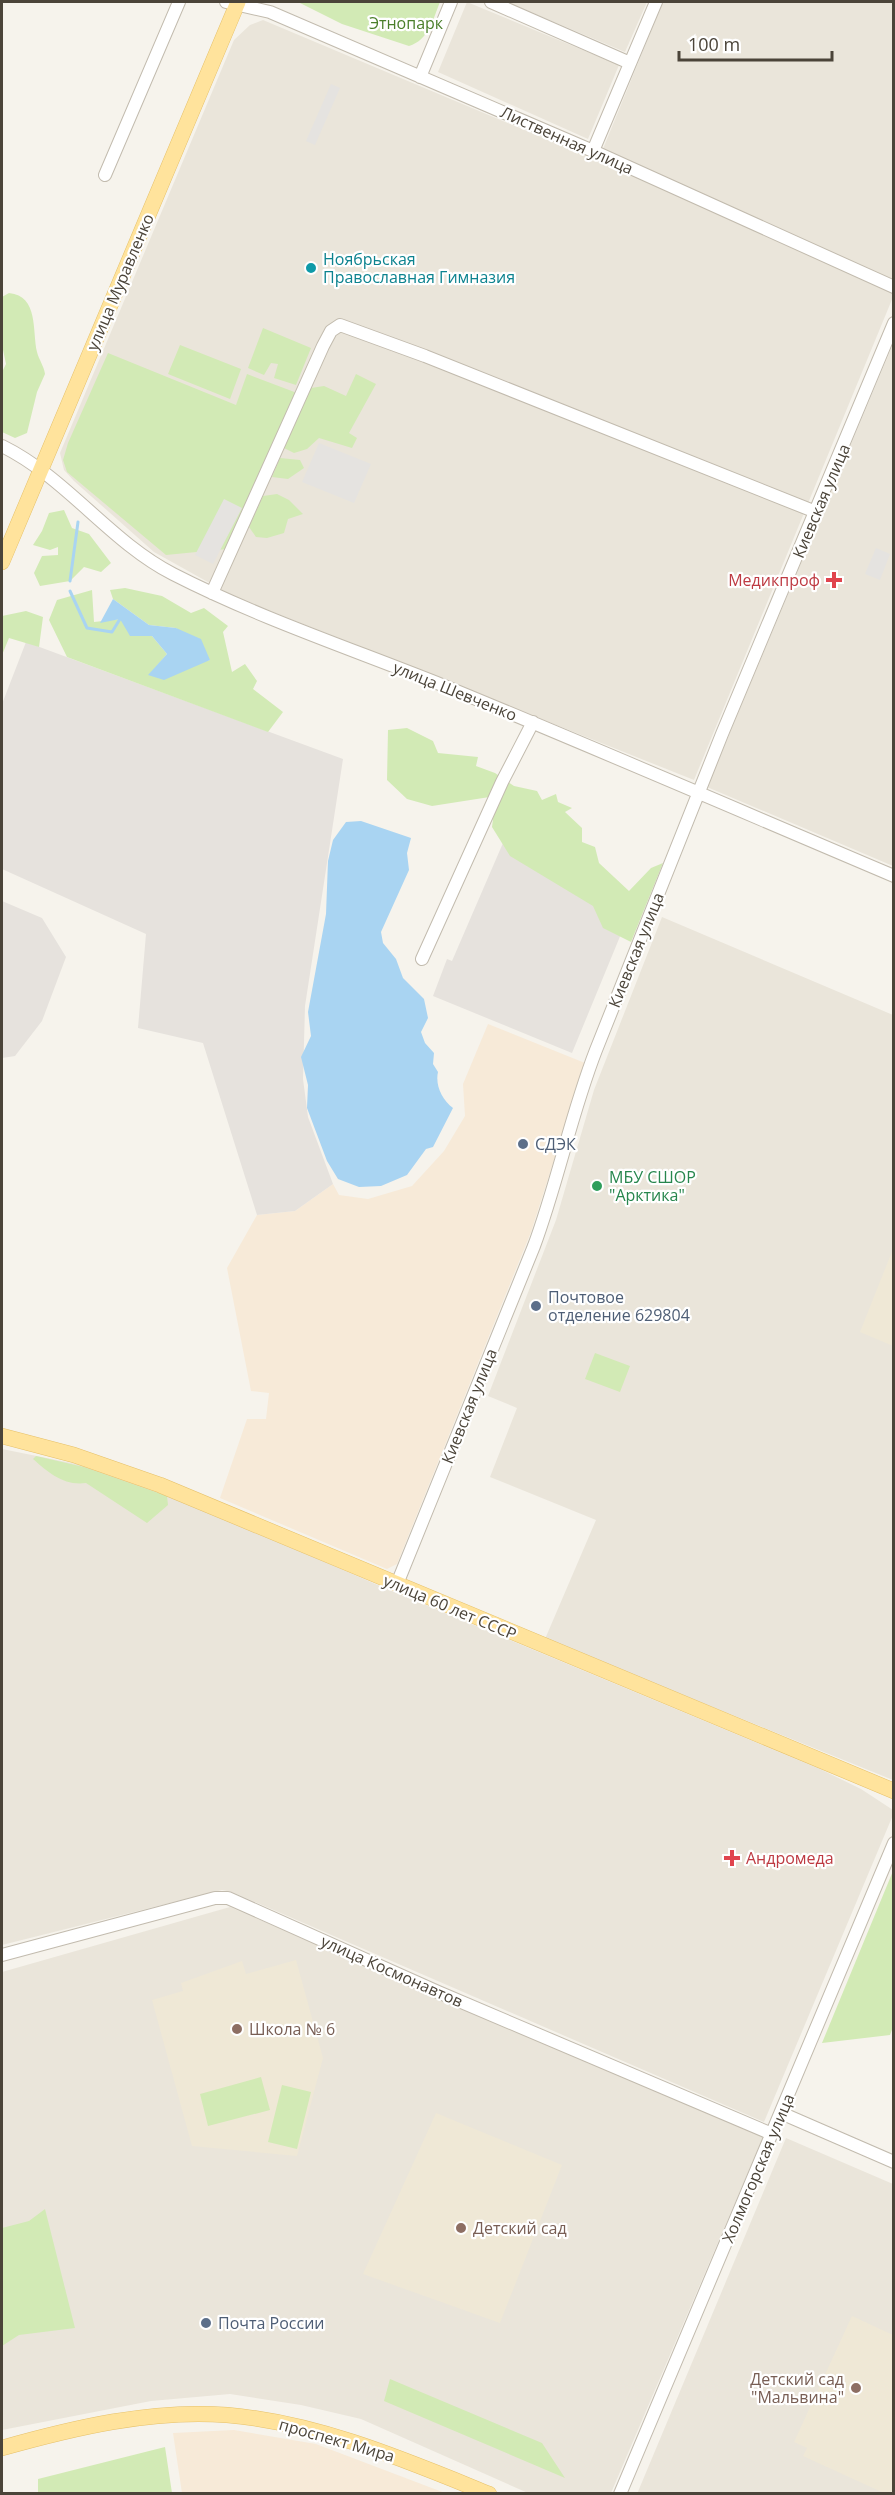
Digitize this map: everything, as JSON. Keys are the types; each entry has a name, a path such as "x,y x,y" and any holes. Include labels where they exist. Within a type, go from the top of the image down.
{"main road":[{"name":"улица Муравленко","path":"2,562 234,2"},
{"name":"улица 60 лет СССР","path":"2,1436 74,1455 160,1485 894,1791"},
{"name":"проспект Мира","path":"2,2448 58,2433 113,2423 185,2415 225,2415 271,2421 342,2438 489,2493"}],"street":[{"path":"105,175 179,2"},
{"name":"Лиственная улица","path":"234,2 270,12 592,151 894,287"},
{"path":"420,77 451,2"},
{"path":"491,2 630,63"},
{"path":"592,151 656,2"},
{"name":"Киевская улица","path":"397,1584 537,1237 585,1078 698,794 894,323"},
{"path":"212,593 323,346 331,331 340,325 816,512"},
{"name":"улица Шевченко","path":"2,446 41,468 135,550 163,569 212,593 533,722 894,876"},
{"path":"422,959 502,782 533,722"},
{"name":"Холмогорская улица","path":"620,2493 894,1843"},
{"name":"улица Космонавтов","path":"2,1955 215,1898 228,1898 438,1992 772,2133"},
{"path":"781,2113 894,2162"}],"shaded area":[{"path":"467,2 619,65 588,139 438,72"},
{"path":"507,2 647,2 625,52"},
{"path":"663,2 893,2 893,297 694,780 233,596 154,552 74,481 64,470 60,453 234,40 250,25 263,20 598,161"},
{"path":"331,84 340,88 315,145 306,141"},
{"path":"893,344 893,866 707,787"},
{"path":"319,443 371,464 354,503 302,482"},
{"path":"224,499 242,508 213,564 195,555"},
{"path":"876,548 890,554 880,580 865,574"},
{"path":"26,642 343,759 305,1006 303,1079 308,1117 333,1184 295,1211 257,1215 203,1043 138,1028 146,934 2,869 2,704"},
{"path":"503,843 635,900 572,1053 433,996 447,959 452,961"},
{"path":"2,901 42,918 66,957 42,1021 15,1056 2,1058"},
{"path":"662,917 893,1015 893,1780 545,1639 596,1520 490,1477 517,1408 488,1396 556,1220 594,1090"},
{"path":"488,1024 585,1063 531,1232 397,1564 387,1569 220,1498 247,1419 266,1419 269,1393 251,1391 227,1268 257,1215 295,1211 333,1184 339,1195 368,1199 412,1186 444,1151 465,1116 463,1084"},
{"path":"893,1249 893,1346 860,1332"},
{"path":"2,1449 96,1468 168,1494 380,1586 820,1769 861,1789 893,1810 893,1815 764,2122 232,1892 222,1890 2,1945"},
{"path":"230,1907 763,2137 611,2493 528,2493 361,2419 301,2405 230,2394 151,2401 2,2430 2,1972"},
{"name":"Школа № 6","path":"296,1960 323,2058 297,2156 192,2146 152,2000 183,1991 181,1983 242,1961 246,1974"},
{"name":"Детский сад","path":"436,2113 562,2165 500,2323 363,2274"},
{"path":"786,2138 893,2184 893,2493 637,2494"},
{"name":"Детский сад \"Мальвина\"","path":"852,2316 893,2335 893,2493 884,2493 803,2456 807,2448 794,2442"},
{"path":"234,2430 316,2444 445,2493 182,2493 173,2433"}],"green space":[{"name":"Этнопарк","path":"298,2 440,2 426,34 409,46 342,24"},
{"path":"9,293 19,296 30,307 37,352 45,374 37,392 27,433 15,438 2,432 2,372 6,364 2,345 2,297"},
{"path":"263,328 311,348 296,385 274,378 278,364 271,363 264,375 248,368"},
{"path":"180,345 241,369 230,399 168,374"},
{"path":"108,353 236,405 247,374 297,393 227,549 166,555 67,472 63,460 68,443"},
{"path":"356,374 376,384 349,433 357,438 352,448 319,438 307,449 294,453 284,448 311,388 324,386 346,396"},
{"path":"280,458 300,460 304,468 288,479 272,477"},
{"path":"277,494 289,500 303,514 288,519 284,533 267,538 256,537 249,527 263,496"},
{"path":"64,510 72,528 89,534 111,563 101,572 84,567 70,581 40,586 34,573 42,556 58,555 58,547 50,550 33,545 49,513"},
{"path":"125,588 162,596 191,613 204,608 228,626 223,632 232,672 245,664 257,681 253,689 283,712 268,732 67,657 49,620 57,600 92,590 94,622 120,619 152,636 167,654 149,675 210,660 176,628 149,625 113,599 110,590"},
{"path":"26,611 43,617 39,647 9,638 2,655 2,616"},
{"path":"407,728 433,741 438,753 478,757 476,766 495,773 514,786 537,791 542,800 556,794 558,802 572,808 565,812 582,828 582,842 595,847 599,863 629,891 651,868 663,863 631,942 603,928 593,906 510,856 492,827 496,796 432,806 407,799 387,780 388,730"},
{"path":"595,1353 630,1366 620,1392 585,1379"},
{"path":"36,1456 84,1467 167,1496 168,1505 147,1523 86,1483 71,1482 57,1477 33,1459"},
{"path":"893,1871 893,2027 890,2035 822,2043"},
{"path":"261,2077 270,2110 208,2126 200,2094"},
{"path":"282,2085 311,2092 297,2149 268,2142"},
{"path":"45,2209 75,2328 19,2335 2,2346 2,2228 29,2221"},
{"path":"390,2379 542,2443 565,2478 384,2401"},
{"path":"165,2447 172,2493 38,2493 38,2479"}],"water":[{"path":"113,599 149,625 176,628 201,639 210,660 164,680 148,675 167,654 152,636 130,636 120,619 100,623"},
{"path":"361,821 411,838 407,853 409,870 381,932 383,943 396,959 403,978 424,999 428,1018 421,1032 425,1043 434,1053 433,1064 438,1072 440,1092 453,1108 433,1147 426,1149 407,1175 381,1186 359,1187 338,1179 327,1161 307,1108 308,1085 301,1057 311,1036 308,1012 326,914 328,861 333,840 346,822"}],"waterway":[{"path":"70,581 78,522"},
{"path":"70,591 87,628 112,632 120,619"}],"place":[{"name":"Ноябрьская Православная Гимназия","path":"311,268"},
{"name":"Медикпроф","path":"834,580"},
{"name":"СДЭК","path":"523,1144"},
{"name":"МБУ СШОР \"Арктика\"","path":"597,1186"},
{"name":"Почтовое отделение 629804","path":"536,1306"},
{"name":"Андромеда","path":"732,1858"},
{"name":"Школа № 6","path":"237,2029"},
{"name":"Детский сад","path":"461,2228"},
{"name":"Почта России","path":"206,2323"},
{"name":"Детский сад \"Мальвина\"","path":"856,2388"}]}
